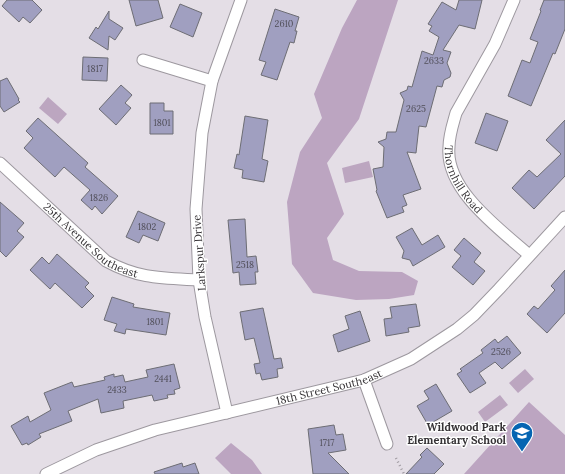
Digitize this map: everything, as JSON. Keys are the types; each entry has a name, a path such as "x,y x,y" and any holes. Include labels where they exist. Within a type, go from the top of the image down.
{"street":[{"name":"Larkspur Drive","path":"228,413 205,317 199,280 196,209 202,133 212,81 241,0"},
{"name":"Thornhill Road","path":"514,0 495,44 456,113 452,125 448,148 450,162 464,193 476,208 529,255"},
{"path":"143,60 212,81"},
{"name":"25th Avenue Southeast","path":"0,163 106,260 121,269 151,278 199,280"},
{"name":"18th Street Southeast","path":"46,474 96,450 155,430 364,380 411,359 457,329 499,289 565,217"},
{"path":"364,380 387,444"}],"path":[{"path":"396,458 404,474"}],"shaded area":[{"path":"357,0 398,0 359,119 327,163 344,214 327,238 333,260 359,271 402,272 418,281 414,295 389,299 356,300 313,293 292,264 287,202 300,152 322,118 314,94 342,28"},
{"path":"48,97 67,114 58,124 39,108"},
{"path":"369,161 373,177 345,183 342,168"},
{"path":"525,369 534,379 518,393 509,383"},
{"path":"500,395 508,405 485,422 478,412"},
{"name":"Wildwood Park Elementary School","path":"529,402 565,435 565,474 464,474"},
{"path":"231,443 252,460 262,474 231,474 215,458"}],"building":[{"path":"7,0 32,0 42,10 30,23 23,17 19,22 2,6"},
{"path":"129,0 158,0 163,18 136,26"},
{"path":"459,0 482,0 475,29 459,25 443,50 451,52 447,63 451,73 450,77 444,80 442,87 437,86 426,127 419,126 416,153 407,152 421,189 403,195 407,205 402,207 404,212 387,218 376,191 373,169 383,167 384,147 378,142 386,139 387,132 396,132 404,100 400,93 407,90 408,86 412,87 422,51 433,55 439,37 429,31 432,26 428,24 442,2 456,10"},
{"path":"544,0 565,0 565,29 555,54 553,53 531,106 508,96 522,60 530,63 538,42 530,39"},
{"path":"180,4 202,13 193,37 170,27"},
{"path":"275,9 299,17 295,31 297,31 294,43 290,42 277,80 261,75 266,62 259,60"},
{"path":"109,11 109,19 123,28 115,40 109,36 108,50 89,38 96,27 98,29"},
{"path":"83,57 108,58 107,81 82,80"},
{"path":"7,78 20,102 4,112 0,106 0,81"},
{"path":"121,85 132,95 125,103 131,108 116,125 99,109"},
{"path":"150,103 164,103 164,111 173,111 173,134 150,134"},
{"path":"486,113 508,121 497,151 475,143"},
{"path":"245,116 268,120 262,159 268,161 264,182 242,178 243,170 234,168 237,154 239,155"},
{"path":"38,118 88,163 85,167 118,196 102,214 95,206 92,210 81,200 90,190 64,167 55,177 24,148 33,138 26,131"},
{"path":"565,120 565,176 534,209 512,188 529,170 537,177 561,154 546,140"},
{"path":"0,202 24,223 17,231 24,237 6,257 0,251"},
{"path":"138,211 165,223 158,241 143,235 139,243 126,237"},
{"path":"245,219 247,257 256,256 258,272 255,272 256,284 240,285 239,272 233,273 228,220"},
{"path":"412,228 422,245 438,235 445,247 413,266 410,260 402,258 404,251 396,237"},
{"path":"464,238 481,253 474,262 485,271 473,285 452,267 461,256 454,250"},
{"path":"57,254 89,283 85,287 94,296 82,308 55,283 50,289 30,270 42,257 49,264"},
{"path":"565,270 565,313 547,333 527,314 534,306 538,309 555,290 551,286"},
{"path":"112,297 134,304 133,307 170,313 166,335 126,329 125,334 114,331 117,324 104,320"},
{"path":"416,304 420,326 408,328 409,332 386,336 384,319 392,318 390,307"},
{"path":"263,308 274,359 281,358 283,368 277,369 278,377 262,380 260,373 256,374 254,364 260,363 254,338 245,340 240,312"},
{"path":"360,311 370,341 338,352 333,335 349,329 345,316"},
{"path":"507,336 521,353 502,369 495,362 479,373 486,383 470,393 457,374 462,371 460,369 483,353 481,350 495,339 498,343"},
{"path":"174,364 180,388 174,390 175,394 167,395 168,398 154,401 152,395 123,401 124,408 101,413 98,399 68,411 72,421 39,434 41,437 28,445 27,443 22,445 11,426 28,416 30,422 51,410 44,393 72,382 74,387 105,380 104,377 114,374 114,377 123,375 125,382 148,377 146,370"},
{"path":"436,384 452,411 428,425 417,406 429,399 424,391"},
{"path":"334,425 336,435 343,434 346,450 328,453 349,474 313,474 308,429"},
{"path":"427,448 444,464 434,474 406,474 422,457 420,455"},
{"path":"182,463 183,467 195,463 199,474 155,474 154,472"}],"place":[{"name":"Wildwood Park Elementary School","path":"522,452"}]}
